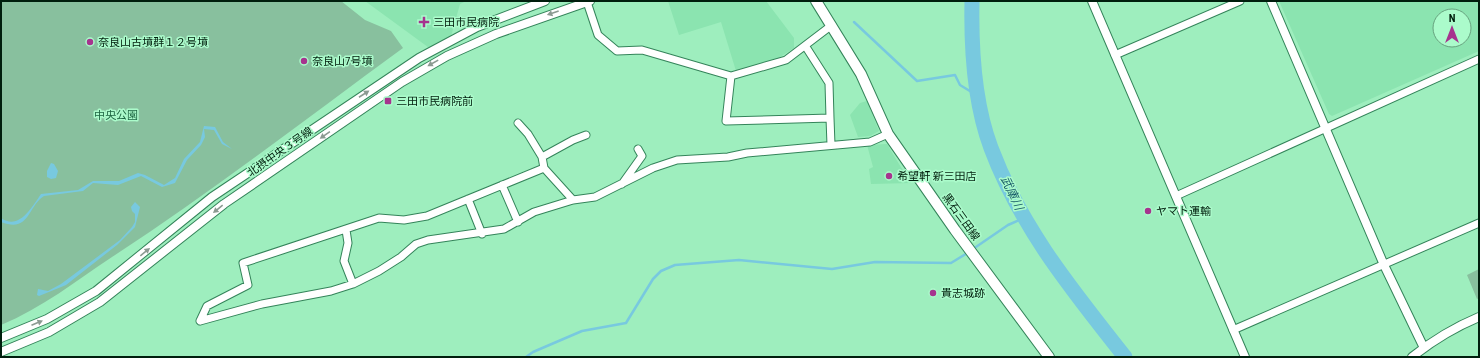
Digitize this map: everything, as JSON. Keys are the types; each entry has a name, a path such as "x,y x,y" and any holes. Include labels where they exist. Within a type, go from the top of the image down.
{"main road":[{"name":"黒石三田線","path":"816,1 861,74 888,134 972,254 1048,357"}],"street":[{"name":"北摂中央３号線","path":"1,338 47,319 96,291 212,197 419,58 477,27 545,1"},
{"name":"北摂中央３号線","path":"1,352 49,332 100,302 224,204 402,82 447,56 496,34 589,1"},
{"path":"589,1 598,35 617,52 642,50 731,76 786,60 806,47 832,25"},
{"path":"1092,1 1245,357"},
{"path":"1115,55 1240,1"},
{"path":"1270,1 1384,265 1424,348"},
{"path":"806,47 829,83 831,145"},
{"path":"1176,196 1479,59"},
{"path":"731,76 726,120 830,118"},
{"path":"518,123 528,134 542,157 544,168 573,200"},
{"path":"544,168 427,216 404,220 380,218 243,262 248,285 207,306 200,321 262,304 331,292 353,284 380,271 401,257 416,244 428,240 482,234 504,229 534,212 573,200 595,197 622,185 653,168 677,160 728,157 747,153 870,142 888,134"},
{"path":"542,157 573,140 586,135"},
{"path":"622,185 642,156 638,150"},
{"path":"502,185 518,222"},
{"path":"468,199 482,234"},
{"path":"1233,330 1479,223"},
{"path":"346,230 348,243 344,261 353,284"},
{"path":"1412,357 1463,324 1479,317"}],"shaded area":[{"name":"三田市民病院","path":"365,1 466,1 460,4 450,40 432,50"},
{"path":"668,1 766,1 794,38 794,48 777,59 736,71 721,22 679,35"},
{"path":"1279,1 1479,1 1479,51 1332,116 1329,114"},
{"path":"867,101 879,131 870,136 858,137 850,115 860,103"},
{"path":"887,144 911,183 871,184 869,169 873,167 867,145"}],"green space":[{"name":"中央公園","path":"1,1 341,1 365,20 391,31 403,48 186,207 58,294 31,311 1,325"},
{"path":"1479,269 1479,298 1477,299 1467,275"}],"water":[{"path":"204,126 215,127 223,142 232,149 222,144 214,130 204,129 205,137 201,145 187,160 175,183 162,187 141,176 118,185 93,183 83,191 44,196 38,201 23,222 18,224 10,224 1,222 1,218 14,222 19,220 29,211 41,194 78,190 93,181 119,181 138,173 164,185 175,178 184,159 200,142"},
{"path":"51,163 54,164 58,171 56,178 51,179 47,177 47,171"},
{"path":"135,202 140,207 135,227 117,245 66,285 39,296 37,295 38,289 48,291 61,284 120,240 135,222 135,214 131,207"}],"waterway":[{"name":"武庫川","path":"972,1 973,57 977,94 985,131 1003,177 1017,205 1050,258 1086,308 1125,357"},
{"path":"854,22 917,81 955,75 960,85 978,96"},
{"path":"973,249 1008,225 1024,218"},
{"path":"526,357 533,352 582,331 626,323 653,279 661,271 675,265 739,260 832,269 875,262 951,263 969,252"}],"place":[{"name":"三田市民病院","path":"424,22"},
{"name":"奈良山古墳群１２号墳","path":"90,42"},
{"name":"奈良山7号墳","path":"304,61"},
{"name":"三田市民病院前","path":"388,101"},
{"name":"希望軒 新三田店","path":"889,176"},
{"name":"ヤマト運輸","path":"1148,211"},
{"name":"貴志城跡","path":"933,293"}]}
